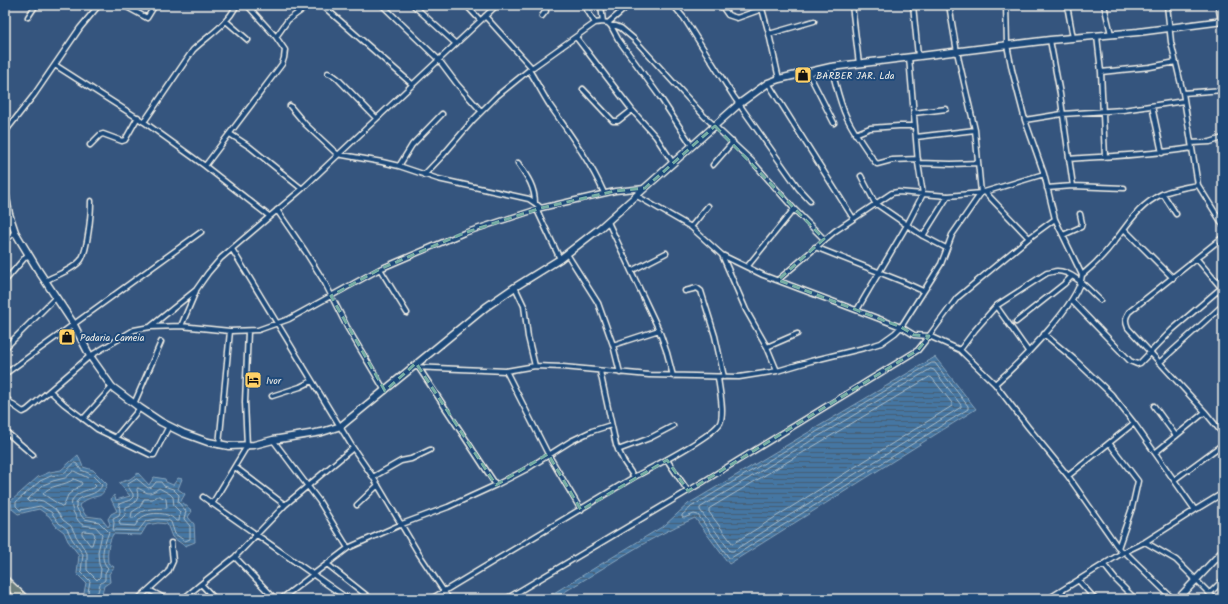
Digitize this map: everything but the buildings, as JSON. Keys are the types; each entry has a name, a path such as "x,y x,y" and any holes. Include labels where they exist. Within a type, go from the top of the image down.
{"highway":[{"path":"5,581 24,599"},
{"path":"5,596 8,599"}],"street":[{"path":"28,17 36,5"},
{"path":"5,132 34,95 80,28 99,5"},
{"path":"123,5 147,18 154,5"},
{"path":"144,122 193,50 218,30 237,5"},
{"path":"205,166 282,64 284,58 285,50 276,37 246,5"},
{"path":"276,37 288,20 308,5"},
{"path":"322,5 412,84"},
{"path":"382,5 439,60 481,111"},
{"path":"413,5 456,44"},
{"path":"466,5 480,20"},
{"path":"181,326 196,290 221,258 302,189 497,5"},
{"path":"542,16 546,11 543,5"},
{"path":"584,5 595,23"},
{"path":"601,5 602,22"},
{"path":"609,25 629,5"},
{"path":"673,5 684,18 740,104 799,189 810,201"},
{"path":"721,5 728,15 737,18 761,7 769,34 779,79"},
{"path":"852,5 859,64"},
{"path":"913,5 918,56"},
{"path":"949,5 975,130 978,163 983,192 1029,238"},
{"path":"995,384 1014,367 1072,301 1081,284 1082,275 1055,219 1044,174 1025,120 1013,76 1007,46 1006,5"},
{"path":"1067,5 1073,38"},
{"path":"1104,5 1112,34"},
{"path":"1167,5 1169,28 1183,93 1198,185 1223,225"},
{"path":"5,192 9,214 15,232 73,323 90,356 112,387 137,406 183,434 219,445 247,446 322,432 341,426 416,367 486,307 560,259 608,222 740,104 768,83 831,67 1050,40 1138,32 1222,21 1218,5"},
{"path":"485,16 531,69 548,102 584,155 604,193"},
{"path":"226,21 248,40"},
{"path":"769,34 814,21"},
{"path":"424,175 481,111 497,96 531,69 595,23 602,22 616,26 627,32 715,126 752,161 794,209 824,239"},
{"path":"609,25 618,40 660,97 692,146"},
{"path":"1097,36 1101,72 1105,157"},
{"path":"576,37 632,110 656,137 673,163"},
{"path":"1050,40 1060,94 1073,186"},
{"path":"857,310 907,225 923,194 918,161 909,58"},
{"path":"1101,72 1176,62"},
{"path":"55,65 138,117 205,166 269,216"},
{"path":"831,67 846,116 856,134 877,164 892,160 946,164 978,163"},
{"path":"808,72 834,123"},
{"path":"328,73 338,78 376,118"},
{"path":"768,83 801,138 853,218"},
{"path":"584,89 613,121 618,121 632,110"},
{"path":"1183,93 1223,90"},
{"path":"1025,120 1062,114 1103,112 1184,101"},
{"path":"290,106 305,124 338,154 399,166 460,185 529,199 535,202"},
{"path":"1152,106 1162,153"},
{"path":"914,113 946,109"},
{"path":"399,166 412,145 442,114"},
{"path":"90,145 103,134 122,141 124,140 138,117"},
{"path":"856,134 870,128 916,126"},
{"path":"916,138 975,130"},
{"path":"230,134 250,147 302,189"},
{"path":"1069,159 1162,153 1223,138"},
{"path":"713,165 732,142"},
{"path":"518,163 531,182 535,202 560,259"},
{"path":"778,280 824,239 875,203 892,193 898,192 948,196 983,192 1044,174"},
{"path":"861,176 875,203 923,236 946,248"},
{"path":"1082,275 1114,243 1138,211 1151,200 1163,194 1198,185"},
{"path":"1047,188 1073,186 1124,188"},
{"path":"5,397 23,412 33,406 90,356 134,330 150,327 181,326 230,331 258,330 277,324 380,269 464,233 539,209 604,193 645,188"},
{"path":"416,367 506,371 535,366 563,367 620,373 739,378 778,372 811,361 881,343 901,327 941,264 952,235 983,192"},
{"path":"1163,194 1176,214"},
{"path":"637,196 691,227 722,254 747,267 901,327 908,333 929,336 960,350 995,384 1068,476 1118,548 1173,599"},
{"path":"923,236 948,196"},
{"path":"45,281 72,267 81,260 85,250 91,211 91,201"},
{"path":"691,227 708,206"},
{"path":"747,267 794,209"},
{"path":"277,210 325,283 347,327 385,391"},
{"path":"1063,235 1081,227 1082,223 1080,214"},
{"path":"506,599 688,491 918,350 957,298 1029,238 1055,219"},
{"path":"608,222 659,330 673,376"},
{"path":"1124,229 1172,278"},
{"path":"5,241 15,232"},
{"path":"5,374 73,323 201,232"},
{"path":"1223,237 1129,312 1125,323 1223,434"},
{"path":"815,247 924,291"},
{"path":"232,249 353,448 402,524 417,552 449,599"},
{"path":"631,271 666,253"},
{"path":"5,281 28,254"},
{"path":"567,254 598,303 613,345 620,373"},
{"path":"722,254 746,310 778,372"},
{"path":"1072,301 1134,364 1140,363 1172,330 1222,289 1196,259"},
{"path":"380,269 407,313"},
{"path":"960,350 996,306 1047,274 1057,271 1072,276 1100,300"},
{"path":"1016,322 1072,276"},
{"path":"1217,282 1223,278"},
{"path":"515,287 524,306 528,337 535,366"},
{"path":"685,291 697,288 700,291 715,336 724,377"},
{"path":"150,327 196,290"},
{"path":"5,348 56,296"},
{"path":"1159,363 1223,305"},
{"path":"996,306 1028,351"},
{"path":"613,345 659,330"},
{"path":"219,445 230,331"},
{"path":"212,504 247,446 244,402 248,331"},
{"path":"766,347 797,334"},
{"path":"1044,334 1074,359 1111,394 1134,423 1195,510"},
{"path":"116,437 137,406 161,342"},
{"path":"416,367 496,485"},
{"path":"506,371 548,454 581,510"},
{"path":"600,371 611,425 618,450 634,477"},
{"path":"431,599 634,477 667,460 700,440 719,424 721,418 722,409 718,377"},
{"path":"272,396 300,387 312,381"},
{"path":"83,418 112,387"},
{"path":"50,391 64,404 97,429 153,456 169,426"},
{"path":"1154,406 1176,436"},
{"path":"1155,453 1205,412"},
{"path":"1068,476 1134,423"},
{"path":"282,599 348,548 402,524 448,507 496,485 525,470 548,454 571,441 592,431 611,425"},
{"path":"618,450 650,438 673,426"},
{"path":"5,431 33,455"},
{"path":"273,440 327,513 348,548"},
{"path":"1109,443 1138,481 1132,508 1118,548"},
{"path":"1174,480 1223,444"},
{"path":"183,599 200,584 235,558 285,505 353,448"},
{"path":"373,477 401,461 411,459 430,450"},
{"path":"667,460 688,491"},
{"path":"235,467 285,505"},
{"path":"357,505 378,485"},
{"path":"1048,599 1145,542 1223,493"},
{"path":"202,497 348,599"},
{"path":"1145,542 1176,560 1215,599"},
{"path":"138,599 168,572 171,567 173,561 171,543"},
{"path":"1178,599 1223,551"},
{"path":"235,558 275,599"},
{"path":"327,564 371,599"},
{"path":"1104,566 1135,599"},
{"path":"1210,594 1223,580"},
{"path":"1079,581 1095,599"},
{"path":"200,584 215,599"},
{"path":"148,590 166,599"},
{"path":"1060,592 1065,599"}],"highlighted area":[{"path":"715,126 824,239 778,280 901,327 914,335 929,336 918,350 688,491 667,460 581,510 548,454 496,485 416,363 385,391 331,296 380,269 464,233 541,208 615,191 645,188"}],"water":[{"path":"935,357 976,409 729,564 695,518 640,545 553,599 544,599 665,525 688,504"},
{"path":"78,455 83,467 93,470 107,484 99,496 87,499 79,505 86,516 101,518 108,527 110,524 108,519 111,514 117,511 111,499 114,495 116,500 130,496 119,483 130,479 138,473 149,485 154,477 165,479 166,482 173,485 178,478 182,479 178,489 185,494 181,501 192,511 188,517 194,524 195,542 185,546 172,537 167,524 158,523 147,525 141,535 113,534 108,552 108,563 114,567 109,574 110,582 104,586 102,594 94,599 87,599 84,593 86,583 77,574 79,555 68,541 64,532 56,526 49,516 39,509 18,514 12,509 11,501 38,477 50,472 61,470"}],"place":[{"name":"BARBER JAR. Lda","path":"803,75"},
{"name":"Padaria Cameia","path":"67,337"},
{"name":"Ivor","path":"253,380"}]}
